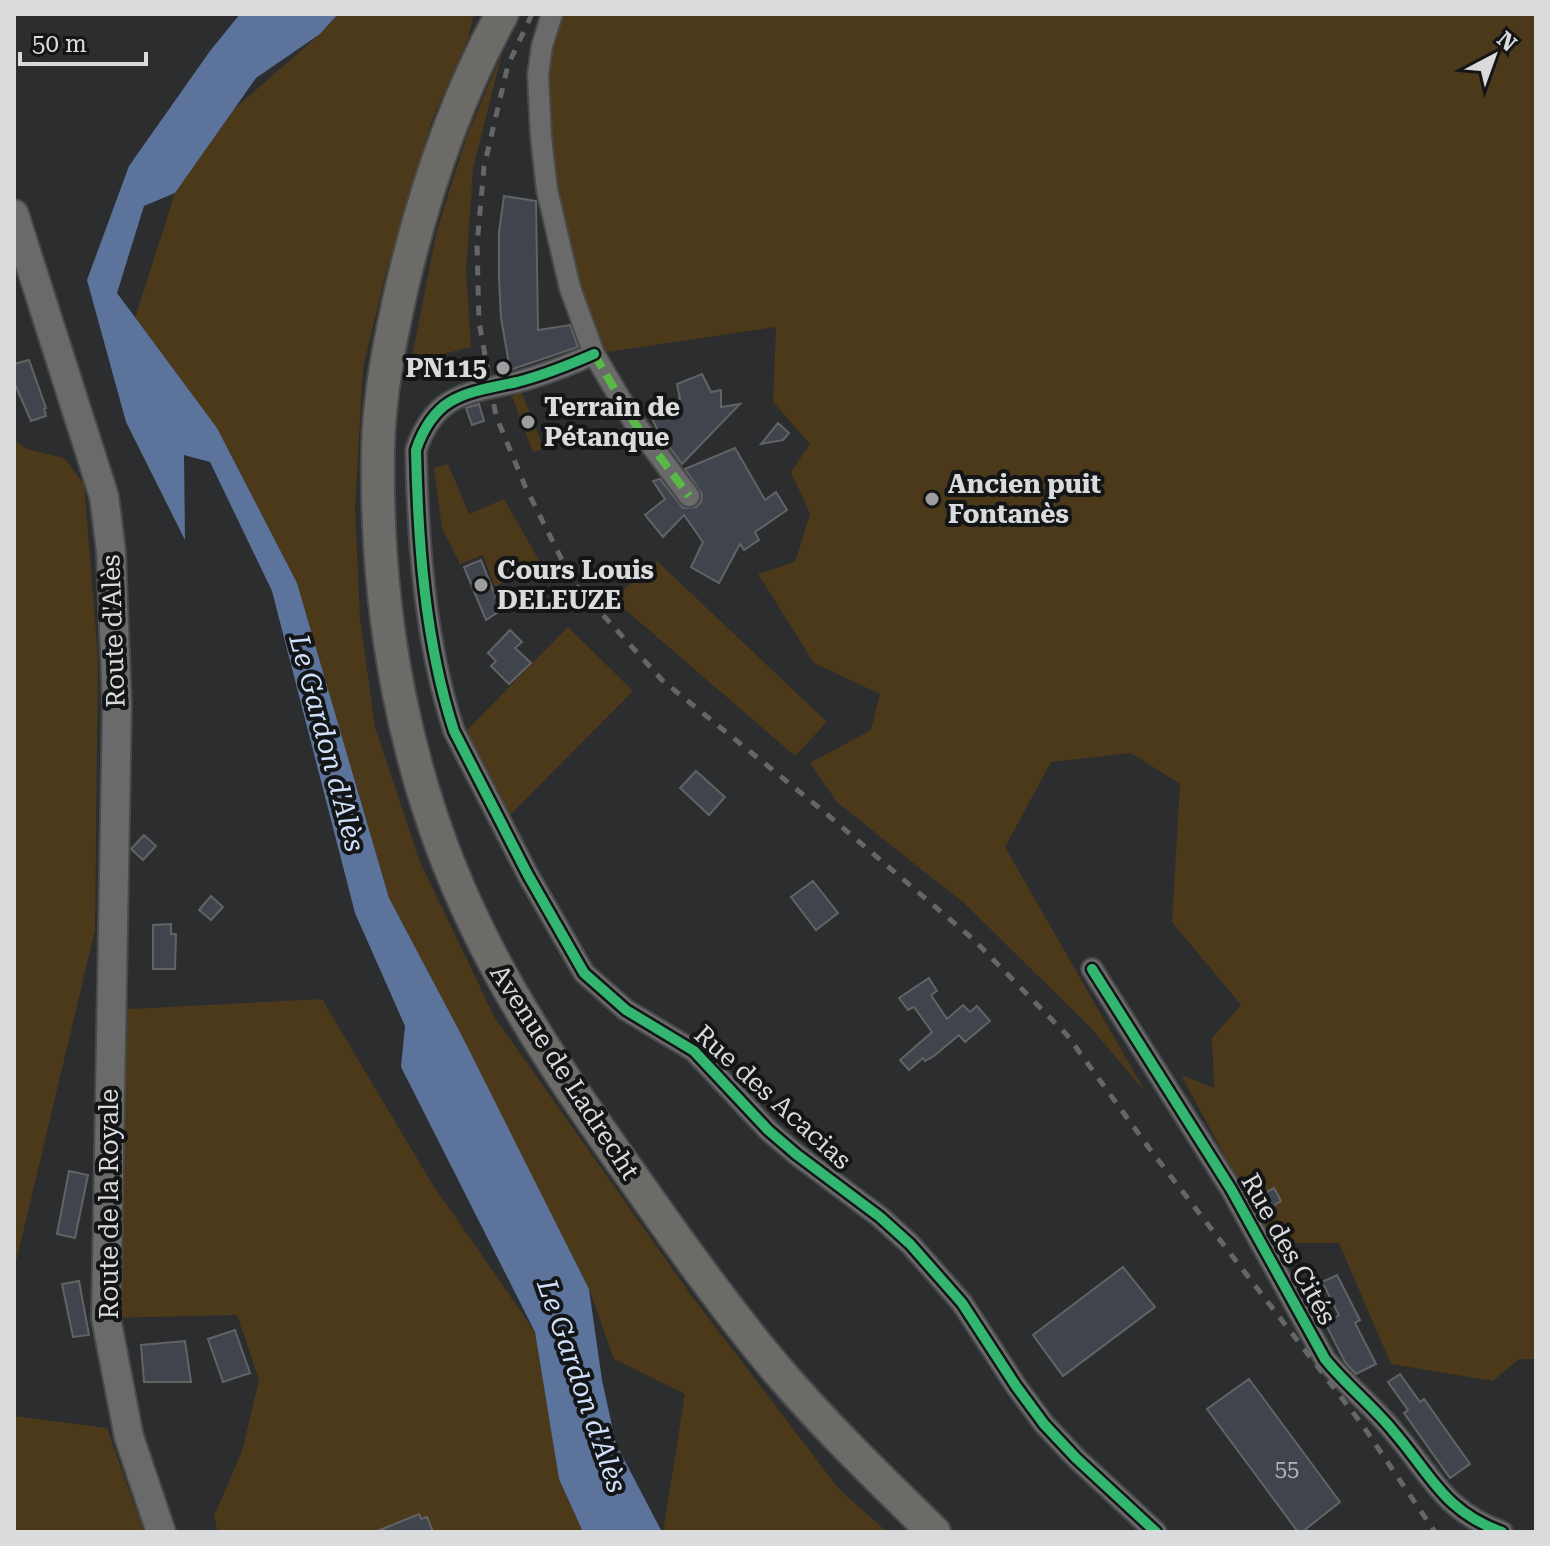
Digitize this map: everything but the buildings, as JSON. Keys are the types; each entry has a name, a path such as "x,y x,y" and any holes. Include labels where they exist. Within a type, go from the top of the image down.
{"main road":[{"name":"Avenue de Ladrecht","path":"502,14 453,115 417,219 389,342 378,445 382,565 392,652 421,786 450,868 499,973 529,1025 606,1140 777,1370 865,1465 934,1532"},
{"name":"Route d'Alès","path":"14,214 104,496 111,551 117,705 110,1062"},
{"name":"Route de la Royale","path":"110,1062 106,1318 129,1437 161,1532"},
{"name":"Avenue de Ladrecht","path":"865,1465 949,1532"}],"street":[{"path":"552,14 542,46 538,75 547,190 570,288 594,354 634,422 689,496"},
{"name":"Rue des Acacias","path":"594,354 544,374 473,390 436,413 423,430 416,450 424,581 433,644 454,731 584,973 626,1010 668,1033 705,1060 768,1130 910,1244 962,1303 1044,1424 1156,1532"},
{"name":"Rue des Cités","path":"1092,969 1231,1189 1325,1359 1345,1384 1393,1430 1446,1498 1479,1524 1502,1532"}],"shaded area":[{"path":"338,14 474,14 468,39 432,120 385,277 363,368 355,508 360,619 375,727 420,862 495,1018 691,1295 839,1489 887,1532 663,1532 685,1394 614,1359 589,1289 389,898 297,583 217,428 135,318 175,193 233,110 320,34"},
{"path":"549,14 1536,14 1536,1359 1519,1359 1493,1381 1391,1364 1339,1243 1272,1243 1181,1075 1214,1088 1212,1038 1241,1005 1172,922 1180,784 1131,753 1051,762 1005,847 1146,1093 1092,1029 965,904 837,802 810,763 871,730 880,694 814,663 758,574 795,562 810,514 791,472 810,444 773,402 776,327 594,354 528,67 539,30"},
{"path":"502,53 473,169 466,271 471,347 411,362 437,230 466,138"},
{"name":"Terrain de Pétanque","path":"521,391 544,449 533,452 512,396"},
{"path":"14,440 27,449 64,458 84,484 98,658 95,930 16,1262 14,1416"},
{"path":"448,464 469,514 504,499 540,562 495,587 483,555 460,564 442,528 434,468"},
{"path":"657,561 827,722 795,756 613,599"},
{"path":"568,627 633,691 510,815 467,730"},
{"path":"322,999 431,1182 535,1332 559,1479 583,1532 218,1532 214,1516 242,1451 259,1380 237,1315 106,1318 111,1010"},
{"path":"14,1416 107,1428 144,1532 14,1532"}],"water":[{"name":"Le Gardon d'Alès","path":"240,14 338,14 320,34 256,78 175,193 144,206 117,293 217,428 297,583 389,898 589,1289 602,1380 616,1444 662,1532 583,1532 559,1479 535,1332 401,1067 405,1026 355,913 272,591 210,462 184,455 185,540 126,422 87,280 129,166 210,51"}],"railway":[{"path":"532,14 508,65 484,167 477,245 479,322 496,416 525,486 573,582 662,680 822,810 973,939 1067,1035 1149,1148 1361,1423 1435,1532"}],"marked path":[{"path":"594,354 634,422 689,496"}],"cycle path":[{"path":"594,354 537,376 455,399 433,417 416,450 425,592 436,663 454,731 528,875 584,973 626,1010 694,1051 768,1130 910,1244 962,1303 1044,1424 1156,1532"},
{"path":"1092,969 1231,1189 1325,1359 1386,1423 1452,1503 1466,1514 1502,1532"}],"place":[{"name":"PN115","path":"503,368"},
{"name":"Terrain de Pétanque","path":"528,422"},
{"name":"Ancien puit Fontanès","path":"932,499"},
{"name":"Cours Louis DELEUZE","path":"481,585"}]}
